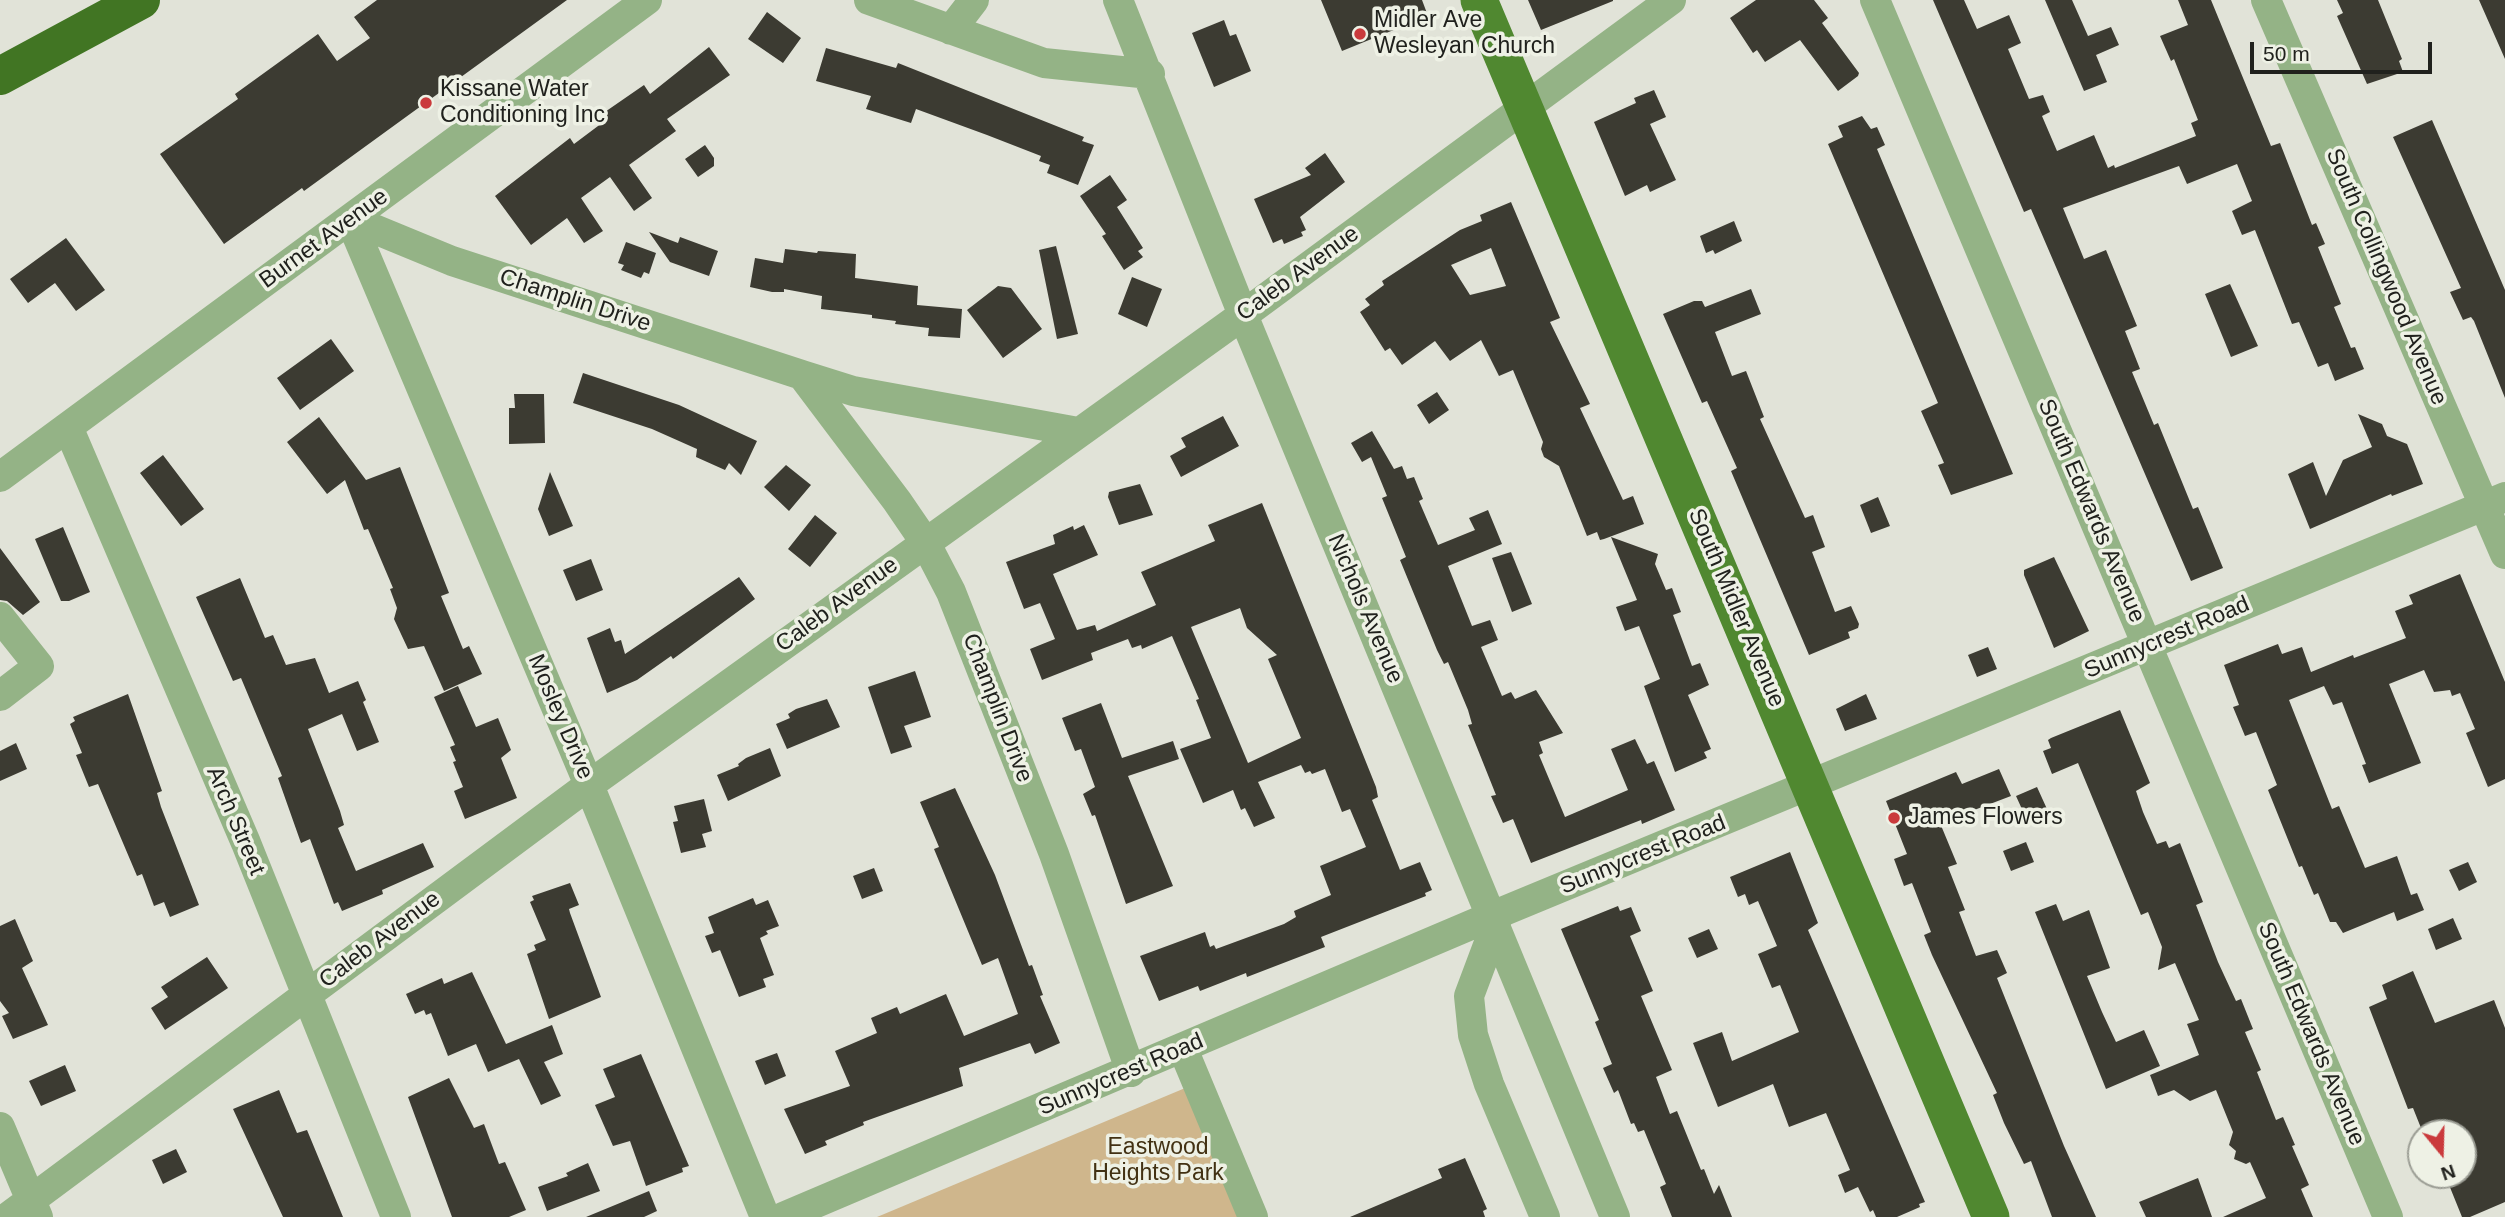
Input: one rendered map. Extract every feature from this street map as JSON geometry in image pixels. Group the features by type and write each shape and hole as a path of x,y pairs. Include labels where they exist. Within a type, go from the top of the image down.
{"highway":[{"path":"0,58 86,0"},
{"path":"0,76 141,0"}],"main road":[{"name":"South Midler Avenue","path":"1479,0 1991,1217"}],"street":[{"name":"Burnet Avenue","path":"0,477 646,0"},
{"path":"869,0 1044,63 1150,74"},
{"path":"951,30 974,0"},
{"name":"Nichols Avenue","path":"1118,0 1150,74 1243,315 1615,1217"},
{"name":"Caleb Avenue","path":"26,1211 305,995 589,785 1243,315 1671,0"},
{"name":"South Edwards Avenue","path":"1875,0 2388,1217"},
{"name":"South Collingwood Avenue","path":"2266,0 2495,501 2505,554"},
{"name":"Champlin Drive","path":"350,219 452,261 853,391 1078,432"},
{"name":"Mosley Drive","path":"350,219 589,785 765,1217"},
{"name":"Champlin Drive","path":"802,375 925,542 951,592 1054,854 1131,1072"},
{"name":"Arch Street","path":"68,427 240,831 396,1217"},
{"name":"Sunnycrest Road","path":"783,1217 2495,501"},
{"path":"0,617 39,666 0,696"},
{"path":"1494,920 1469,996 1473,1035 1489,1084 1545,1217"},
{"path":"1183,1049 1253,1217"},
{"path":"0,1128 26,1211"}],"green space":[{"name":"Eastwood Heights Park","path":"1190,1086 1244,1217 877,1217"}],"building":[{"path":"377,0 567,0 304,191 302,188 224,244 160,154 238,99 235,94 318,34 337,61 370,38 354,17"},
{"name":"Midler Ave Wesleyan Church","path":"1321,0 1422,0 1428,16 1342,51"},
{"path":"1528,0 1613,0 1613,1 1541,30"},
{"path":"1756,0 1814,0 1828,18 1822,23 1859,73 1858,76 1838,91 1800,40 1765,62 1757,50 1753,53 1730,18"},
{"path":"1933,0 1964,0 1977,29 2009,15 2021,43 2008,49 2029,99 2043,95 2050,112 2042,116 2057,151 2094,135 2108,168 2114,165 2115,168 2196,136 2191,123 2198,120 2174,59 2171,61 2160,36 2188,25 2178,0 2211,0 2271,146 2280,143 2312,225 2316,223 2325,244 2318,247 2341,304 2334,307 2351,348 2355,347 2364,369 2335,381 2328,363 2318,367 2299,322 2292,324 2255,230 2242,235 2232,211 2252,201 2237,164 2187,184 2179,166 2063,208 2084,259 2106,250 2137,326 2125,331 2140,369 2132,372 2154,425 2158,423 2193,509 2198,507 2223,568 2191,581 2031,209 2024,212"},
{"path":"2045,0 2072,0 2088,36 2111,27 2119,45 2096,55 2107,82 2084,91"},
{"path":"2337,0 2378,0 2402,59 2399,61 2403,72 2367,84 2337,16 2343,13"},
{"path":"2479,0 2505,0 2505,59"},
{"path":"767,12 801,38 783,63 748,39"},
{"path":"1224,20 1230,36 1236,34 1251,71 1214,87 1192,33"},
{"path":"709,47 730,75 667,119 676,131 629,165 652,198 634,211 610,177 581,198 603,231 584,243 567,218 531,245 495,196 570,138 574,144 606,120 602,114 644,85 650,94"},
{"path":"826,48 896,68 898,63 1084,137 1082,141 1094,145 1078,185 1047,173 1050,165 1039,161 1041,156 916,109 911,123 866,109 871,96 816,81"},
{"path":"1654,90 1666,117 1650,124 1676,180 1650,192 1647,185 1625,196 1594,122 1636,103 1634,98"},
{"path":"1862,116 1871,129 1877,127 1885,145 1877,149 2013,474 1951,495 1938,465 1944,463 1921,411 1938,403 1828,144 1843,137 1838,126"},
{"path":"2432,120 2505,290 2505,398 2474,321 2471,317 2463,320 2450,292 2461,288 2393,137"},
{"path":"705,145 714,158 714,166 698,177 685,159"},
{"path":"1325,153 1345,182 1300,217 1306,230 1301,232 1303,236 1284,244 1282,239 1273,243 1254,199 1311,175 1305,168"},
{"path":"1110,175 1127,200 1117,207 1143,248 1138,251 1143,257 1124,270 1102,236 1106,234 1080,196"},
{"path":"1511,202 1560,318 1550,322 1590,404 1580,408 1623,500 1633,496 1644,524 1600,540 1597,532 1587,536 1559,466 1544,457 1541,449 1543,442 1513,370 1499,376 1481,340 1450,361 1435,341 1402,365 1390,348 1385,351 1360,312 1370,305 1365,299 1384,285 1382,281 1460,230 1482,221 1480,215","holes":["1491,248 1506,286 1470,295 1451,265"]},
{"path":"1734,221 1742,241 1715,254 1713,250 1706,253 1700,236"},
{"path":"649,232 678,243 680,237 718,251 709,276 670,262"},
{"path":"66,238 105,290 76,311 55,283 28,303 10,279"},
{"path":"626,242 656,253 649,274 644,272 641,278 621,270 624,265 618,263"},
{"path":"1056,246 1078,334 1057,339 1039,250"},
{"path":"785,249 856,254 855,278 918,286 917,305 962,309 960,338 928,336 929,328 895,324 896,321 872,318 872,315 821,309 822,296 784,289 784,292 772,292 750,287 755,258 783,263"},
{"path":"1132,277 1162,289 1147,327 1118,314"},
{"path":"2230,284 2258,346 2231,357 2205,294"},
{"path":"998,286 1011,288 1042,329 1003,358 967,310"},
{"path":"1751,289 1761,314 1715,332 1732,376 1746,371 1764,417 1760,419 1805,518 1813,515 1825,547 1812,552 1835,612 1851,606 1859,624 1858,628 1848,632 1850,638 1809,655 1731,471 1737,468 1707,401 1702,403 1663,314 1694,301 1702,301 1705,307"},
{"path":"331,339 354,371 300,410 277,378"},
{"path":"583,373 679,405 757,441 741,475 729,463 725,470 696,457 697,449 652,429 573,403"},
{"path":"1437,392 1449,410 1429,424 1417,405"},
{"path":"514,394 544,394 545,443 509,444 509,408 515,408"},
{"path":"2358,414 2382,424 2387,436 2407,444 2423,484 2392,496 2391,494 2310,529 2288,474 2313,462 2326,496 2343,460 2372,447"},
{"path":"1223,416 1239,446 1181,477 1170,456 1186,447 1181,438"},
{"path":"319,417 366,480 400,467 449,593 441,596 463,649 469,646 482,674 444,691 424,646 408,649 394,619 397,608 390,589 393,588 368,529 364,530 345,480 327,494 287,442"},
{"path":"1372,431 1394,469 1402,466 1407,479 1414,477 1423,499 1419,501 1438,545 1475,530 1469,518 1488,510 1502,544 1448,566 1472,626 1490,620 1498,640 1481,647 1502,696 1511,692 1515,699 1536,690 1563,733 1539,742 1543,753 1539,755 1565,817 1628,790 1611,749 1635,739 1647,764 1654,761 1675,810 1642,824 1641,820 1531,863 1513,819 1503,823 1491,796 1496,795 1468,725 1472,724 1468,710 1448,662 1444,664 1437,650 1400,560 1406,557 1382,498 1387,496 1371,457 1362,462 1351,443"},
{"path":"163,455 204,509 181,526 140,473"},
{"path":"786,465 811,485 789,511 764,487"},
{"path":"550,472 573,526 549,536 538,509"},
{"path":"1140,484 1153,515 1119,525 1108,497 1109,492"},
{"path":"1878,497 1890,526 1871,533 1860,505"},
{"path":"1262,503 1376,787 1378,797 1372,800 1400,870 1420,862 1432,890 1425,893 1426,896 1321,937 1325,947 1247,977 1246,973 1200,991 1198,986 1159,1001 1140,956 1205,932 1210,947 1214,945 1216,949 1284,924 1296,917 1294,911 1331,895 1320,866 1366,847 1350,809 1342,812 1325,769 1312,774 1310,771 1305,773 1301,765 1258,782 1275,818 1254,827 1245,808 1241,810 1233,790 1203,803 1180,749 1211,738 1196,700 1199,699 1172,636 1142,649 1141,645 1132,648 1128,639 1091,653 1093,660 1042,680 1030,649 1055,639 1040,603 1024,609 1006,562 1055,544 1053,535 1073,526 1074,530 1084,525 1098,555 1053,574 1077,630 1095,625 1097,631 1156,605 1141,572 1215,541 1208,525","holes":["1240,608 1247,628 1277,655 1268,659 1301,738 1248,763 1191,627"]},
{"path":"815,515 837,533 810,567 788,549"},
{"path":"63,527 90,592 69,601 61,601 35,539"},
{"path":"1611,537 1658,554 1655,564 1666,590 1672,588 1681,612 1673,615 1692,666 1700,663 1709,685 1688,695 1711,749 1704,752 1707,758 1675,772 1644,686 1660,679 1639,626 1625,631 1616,607 1637,600"},
{"path":"0,548 40,602 23,615 7,601 0,600"},
{"path":"1511,552 1532,604 1512,612 1492,558"},
{"path":"2054,557 2089,631 2054,648 2024,570"},
{"path":"591,559 603,590 576,601 563,570"},
{"path":"2460,574 2505,682 2505,779 2488,787 2466,733 2475,729 2460,693 2452,696 2450,690 2434,692 2424,670 2389,684 2421,763 2369,783 2362,765 2366,764 2342,702 2333,705 2324,686 2289,700 2332,809 2339,806 2365,868 2397,856 2411,895 2417,893 2424,910 2397,921 2394,912 2343,933 2336,922 2330,922 2318,893 2314,895 2302,866 2299,867 2268,790 2277,785 2256,732 2245,736 2233,707 2239,705 2224,665 2278,644 2282,654 2302,647 2311,672 2406,638 2395,611 2413,604 2409,595"},
{"path":"739,577 755,599 673,659 671,656 637,680 607,693 587,638 610,628 615,642 621,640 625,654"},
{"path":"240,578 265,638 273,635 286,665 315,658 329,693 358,681 366,700 363,702 379,742 357,751 342,714 308,729 340,811 344,825 338,828 356,871 423,843 434,867 382,890 383,894 342,911 338,902 334,904 310,839 301,843 278,778 282,776 241,678 233,681 196,597"},
{"path":"1988,647 1997,669 1977,677 1968,655"},
{"path":"915,671 931,717 904,726 912,747 891,754 868,687"},
{"path":"458,686 476,727 498,718 511,750 501,758 517,798 465,819 454,791 463,787 450,747 455,745 434,697"},
{"path":"128,694 162,791 157,793 161,807 199,905 170,917 164,902 154,906 142,874 137,876 98,784 89,787 76,755 82,753 70,724 75,721 73,717"},
{"path":"1866,694 1877,719 1845,731 1836,709"},
{"path":"827,699 840,727 787,749 776,724 790,718 788,714 796,709"},
{"path":"1101,703 1122,758 1173,741 1179,759 1128,776 1173,886 1126,904 1095,815 1092,816 1083,794 1095,787 1081,749 1075,751 1062,718"},
{"path":"2120,710 2150,783 2136,791 2143,812 2157,844 2166,841 2169,848 2180,843 2203,902 2196,905 2218,962 2236,1001 2241,999 2253,1029 2245,1032 2261,1070 2257,1072 2276,1120 2283,1117 2295,1145 2292,1146 2309,1185 2301,1189 2313,1217 2223,1217 2266,1198 2250,1162 2246,1164 2234,1159 2236,1151 2229,1145 2233,1132 2216,1090 2190,1101 2174,1090 2158,1096 2150,1075 2199,1055 2187,1024 2199,1020 2175,963 2158,970 2162,947 2148,912 2141,915 2078,763 2052,774 2043,751 2051,748 2048,740 2051,738"},
{"path":"16,743 27,769 0,781 0,751"},
{"path":"770,748 781,776 728,801 717,775"},
{"path":"1999,769 2011,796 1940,823 1957,864 1948,867 1965,910 1959,912 1976,956 1997,950 2007,973 1997,978 2064,1146 2096,1217 2052,1217 2031,1161 2024,1164 2004,1123 1993,1095 1997,1093 1932,955 1924,935 1931,932 1912,883 1904,886 1894,859 1907,854 1886,801 1956,772 1962,784"},
{"path":"2037,787 2047,809 2026,818 2016,796"},
{"path":"955,788 995,875 1060,1043 1035,1054 1030,1043 959,1068 963,1086 863,1122 864,1125 825,1141 827,1145 805,1154 784,1109 850,1086 835,1051 877,1033 871,1018 897,1007 900,1014 946,994 964,1036 1018,1014 998,958 982,965 934,849 939,847 920,802"},
{"path":"704,799 712,831 702,834 706,847 681,853 673,822 678,821 674,806"},
{"path":"2026,842 2034,862 2011,871 2003,851"},
{"path":"1790,852 1818,923 1808,930 1925,1202 1897,1217 1876,1217 1873,1210 1870,1212 1858,1187 1845,1193 1838,1175 1850,1170 1826,1113 1789,1127 1773,1084 1718,1107 1693,1043 1722,1032 1732,1061 1799,1032 1780,985 1772,988 1758,954 1777,946 1758,901 1749,905 1745,894 1738,897 1730,877"},
{"path":"2468,862 2477,882 2459,891 2449,870"},
{"path":"874,868 883,891 862,899 853,876"},
{"path":"570,883 579,905 569,909 570,913 601,997 549,1019 527,954 536,950 534,945 546,940 530,902 534,900 532,896"},
{"path":"753,898 756,905 768,900 779,926 766,931 768,934 760,938 774,975 763,979 766,987 739,997 720,950 712,953 705,936 714,933 708,917"},
{"path":"2056,904 2063,921 2089,910 2110,968 2087,976 2102,1012 2116,1042 2144,1030 2160,1066 2106,1089 2035,912"},
{"path":"1618,906 1620,911 1631,907 1641,931 1630,936 1653,991 1641,996 1672,1070 1656,1077 1670,1114 1677,1111 1701,1170 1704,1169 1714,1194 1719,1185 1732,1217 1672,1217 1660,1187 1666,1184 1644,1130 1638,1132 1634,1123 1631,1124 1618,1090 1614,1093 1603,1068 1612,1064 1595,1022 1599,1020 1561,929"},
{"path":"2453,918 2462,939 2436,950 2428,929"},
{"path":"15,919 33,961 22,968 48,1025 13,1039 2,1016 9,1013 0,1001 0,926"},
{"path":"1709,929 1718,949 1697,958 1688,938"},
{"path":"207,957 228,988 165,1030 151,1008 168,997 161,987"},
{"path":"2413,971 2435,1023 2494,1000 2505,1028 2505,1202 2470,1217 2462,1217 2451,1189 2477,1189 2477,1119 2417,1119 2413,1108 2408,1109 2369,1007 2387,999 2382,985"},
{"path":"472,972 506,1044 552,1025 563,1054 544,1062 561,1096 541,1105 519,1059 488,1072 476,1044 448,1056 431,1013 426,1015 424,1010 415,1014 406,994 442,978 444,984"},
{"path":"777,1053 786,1076 765,1085 755,1061"},
{"path":"641,1054 689,1166 682,1168 683,1172 646,1186 630,1141 613,1146 595,1105 615,1097 603,1069"},
{"path":"65,1065 76,1091 41,1106 29,1081"},
{"path":"449,1078 474,1128 484,1124 499,1164 505,1162 526,1210 509,1217 452,1217 408,1097"},
{"path":"279,1090 297,1133 307,1130 343,1217 283,1217 233,1109"},
{"path":"176,1149 187,1172 163,1184 152,1160"},
{"path":"1465,1158 1487,1209 1483,1211 1485,1217 1350,1217 1442,1178 1438,1169"},
{"path":"588,1163 600,1191 547,1211 538,1187 568,1176 566,1173"},
{"path":"2198,1178 2212,1217 2146,1217 2139,1202"},
{"path":"649,1191 657,1211 644,1217 586,1217"}],"place":[{"name":"Midler Ave Wesleyan Church","path":"1360,34"},
{"name":"Kissane Water Conditioning Inc","path":"426,103"},
{"name":"James Flowers","path":"1894,818"}]}
